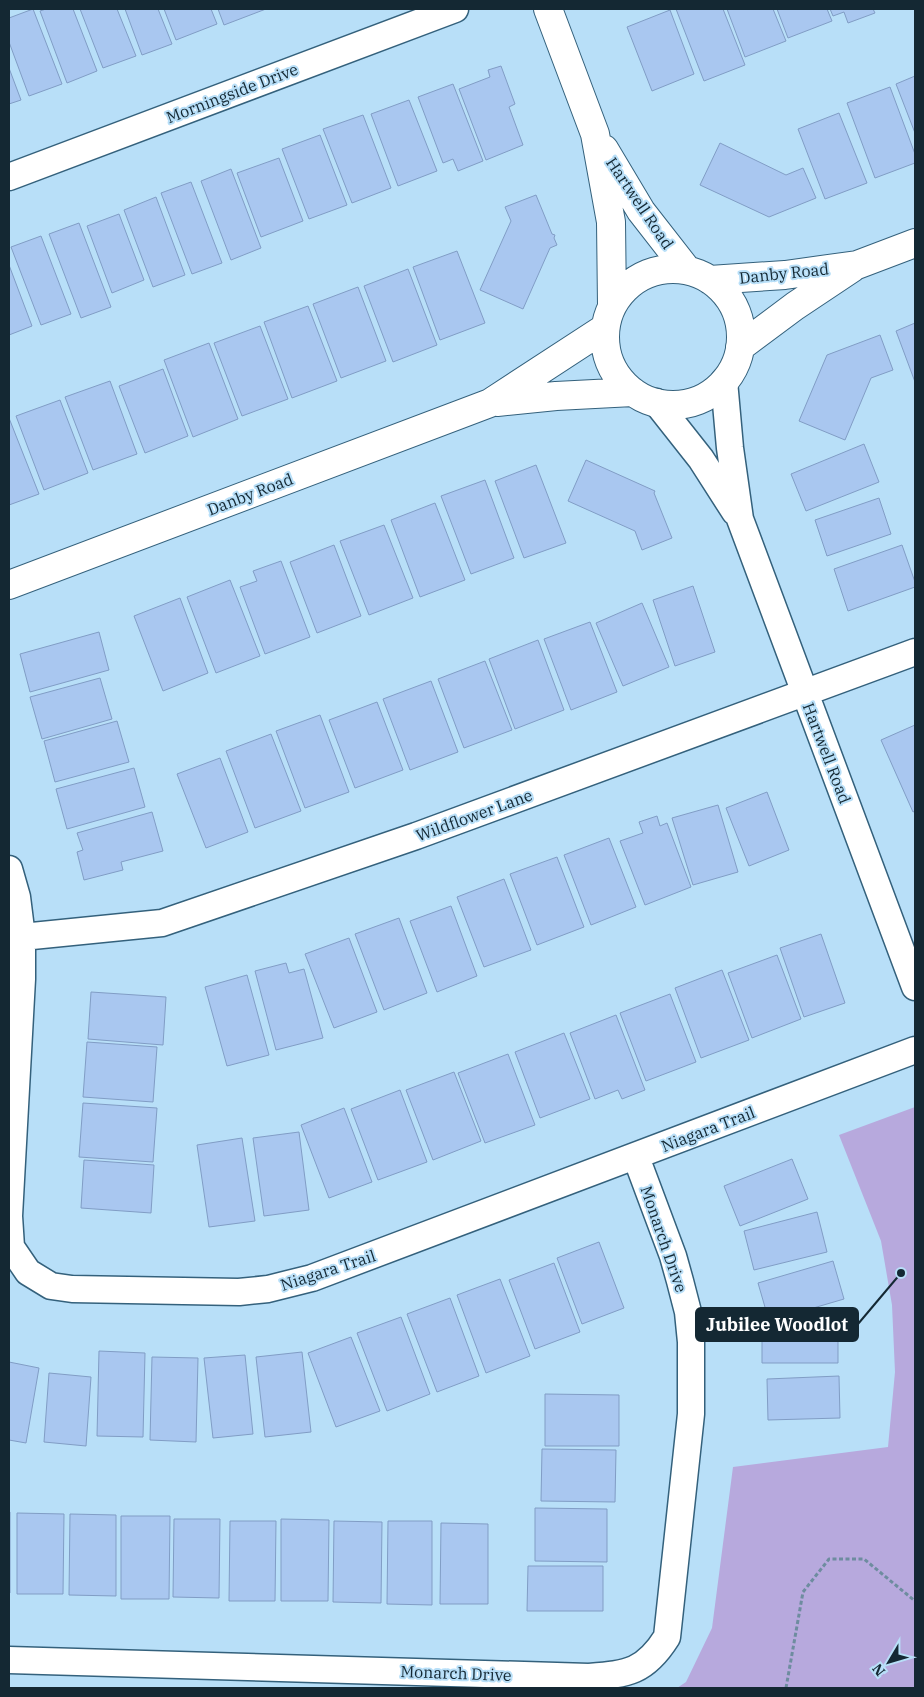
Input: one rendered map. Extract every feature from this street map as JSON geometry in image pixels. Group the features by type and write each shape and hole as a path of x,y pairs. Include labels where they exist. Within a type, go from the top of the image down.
{"street":[{"name":"Morningside Drive","path":"9,177 455,9"},
{"name":"Hartwell Road","path":"548,9 595,134 641,211 699,275"},
{"name":"Hartwell Road","path":"595,134 611,222 609,316"},
{"name":"Danby Road","path":"740,347 795,306 857,265 915,243"},
{"name":"Danby Road","path":"699,275 785,275 857,265"},
{"path":"674,268 699,275 729,298 735,309 741,334 737,359 724,382 704,397 692,402 668,404 645,397 616,374 610,364 605,340 609,316 628,285 649,272 674,268"},
{"name":"Danby Road","path":"490,403 609,316"},
{"name":"Hartwell Road","path":"724,382 730,453 740,519 915,987"},
{"name":"Danby Road","path":"9,585 490,403 556,396 645,397"},
{"name":"Hartwell Road","path":"645,397 701,458 740,519"},
{"name":"Wildflower Lane","path":"22,937 162,923 416,836 915,652"},
{"name":"Niagara Trail","path":"9,870 17,897 22,937 22,979 9,1216 11,1247 28,1272 51,1286 72,1289 230,1292 268,1289 312,1278 915,1050"},
{"name":"Monarch Drive","path":"9,1660 590,1677 619,1675 642,1666 658,1652 667,1637 691,1414 692,1375 688,1312 673,1256 636,1157"}],"path":[{"path":"786,1688 803,1592 829,1558 864,1559 915,1601"}],"shaded area":[{"path":"915,1107 915,1688 677,1688 686,1682 712,1628 733,1467 888,1447 895,1372 892,1305 881,1241 839,1135"}],"building":[{"path":"33,9 62,84 29,96 9,42 9,18"},
{"path":"46,9 73,9 97,71 67,83 40,11"},
{"path":"80,9 117,9 136,56 103,68"},
{"path":"125,9 158,9 172,44 142,55"},
{"path":"164,9 211,9 217,24 176,40"},
{"path":"218,9 266,9 224,25"},
{"path":"676,9 723,9 745,65 704,81"},
{"path":"727,9 773,9 786,41 745,57"},
{"path":"777,9 827,9 832,21 788,38"},
{"path":"830,9 873,9 875,13 848,23 844,12 833,16"},
{"path":"670,10 694,74 652,91 627,27"},
{"path":"501,66 515,104 509,107 523,145 486,160 459,89 490,77 488,70"},
{"path":"9,68 21,100 9,104"},
{"path":"915,76 915,133 896,84"},
{"path":"453,84 483,161 458,171 453,159 443,163 418,97"},
{"path":"890,87 915,154 915,163 875,178 847,103"},
{"path":"409,100 437,171 398,186 371,114"},
{"path":"839,113 867,183 825,199 798,129"},
{"path":"363,115 391,188 352,203 323,129"},
{"path":"320,135 347,205 309,219 282,149"},
{"path":"720,143 786,175 803,168 816,198 769,217 700,185"},
{"path":"279,158 303,221 261,237 237,173"},
{"path":"231,169 261,248 231,260 201,181"},
{"path":"191,182 222,263 192,274 161,193"},
{"path":"536,195 552,234 555,235 554,238 557,245 550,248 523,309 480,290 511,221 505,207"},
{"path":"156,197 185,275 153,287 124,210"},
{"path":"119,214 144,280 112,293 87,226"},
{"path":"79,223 111,307 81,318 49,234"},
{"path":"41,236 71,314 41,325 11,247"},
{"path":"457,251 485,323 440,340 413,267"},
{"path":"9,265 32,326 9,335"},
{"path":"408,269 437,345 393,362 364,286"},
{"path":"358,287 386,361 341,378 313,304"},
{"path":"308,306 337,381 292,398 264,322"},
{"path":"915,323 915,382 896,331"},
{"path":"260,326 288,399 242,416 214,343"},
{"path":"880,335 893,370 871,378 845,440 799,421 827,355"},
{"path":"209,343 238,419 193,437 164,360"},
{"path":"163,369 188,436 145,453 119,386"},
{"path":"110,381 137,454 93,470 65,397"},
{"path":"60,400 88,473 44,490 16,416"},
{"path":"9,418 39,494 9,505"},
{"path":"864,444 879,482 806,511 791,474"},
{"path":"586,460 655,491 654,493 672,538 642,550 635,531 568,501"},
{"path":"536,465 566,543 524,558 495,481"},
{"path":"485,480 514,558 471,574 441,496"},
{"path":"879,498 891,534 827,556 815,520"},
{"path":"435,503 465,580 420,597 391,520"},
{"path":"384,525 413,598 369,615 340,541"},
{"path":"334,545 361,616 317,633 290,562"},
{"path":"902,545 915,587 848,611 834,569"},
{"path":"281,561 310,637 265,654 240,587 257,581 253,571"},
{"path":"230,580 260,656 216,673 187,597"},
{"path":"693,586 715,652 675,666 653,600"},
{"path":"180,598 208,673 163,691 134,616"},
{"path":"642,603 669,667 623,686 596,623"},
{"path":"590,622 617,692 571,710 544,639"},
{"path":"99,632 109,670 30,692 20,654"},
{"path":"538,640 564,710 515,729 489,659"},
{"path":"485,661 512,730 464,748 438,679"},
{"path":"100,678 112,719 42,739 30,697"},
{"path":"431,681 458,752 410,770 383,699"},
{"path":"377,702 403,770 355,788 329,720"},
{"path":"320,715 349,792 305,808 276,731"},
{"path":"117,721 129,762 55,782 44,741"},
{"path":"915,725 915,811 913,812 881,740"},
{"path":"271,734 301,811 255,828 226,751"},
{"path":"220,758 248,832 206,848 177,774"},
{"path":"134,768 145,807 67,829 56,789"},
{"path":"767,792 789,850 749,866 726,808"},
{"path":"718,805 738,872 693,885 672,818"},
{"path":"152,812 163,851 121,862 123,870 84,880 77,852 83,850 77,833"},
{"path":"657,816 660,826 667,823 691,887 645,905 620,841 643,833 639,822"},
{"path":"609,838 636,907 591,925 564,855"},
{"path":"557,857 584,927 537,945 510,874"},
{"path":"504,879 531,950 484,967 457,897"},
{"path":"451,906 477,976 437,992 410,921"},
{"path":"399,918 427,993 384,1010 355,934"},
{"path":"821,934 845,1003 804,1017 780,948"},
{"path":"349,938 377,1012 334,1028 305,954"},
{"path":"777,955 801,1019 752,1038 728,973"},
{"path":"286,963 289,973 304,969 323,1038 276,1050 255,971"},
{"path":"722,970 749,1040 701,1058 675,988"},
{"path":"247,975 269,1055 227,1066 205,987"},
{"path":"91,992 166,997 163,1045 88,1039"},
{"path":"670,994 696,1062 646,1081 620,1013"},
{"path":"616,1015 645,1090 622,1099 618,1090 595,1099 570,1033"},
{"path":"564,1033 590,1099 540,1118 515,1052"},
{"path":"87,1042 157,1047 153,1102 83,1097"},
{"path":"508,1054 535,1125 485,1143 458,1073"},
{"path":"454,1072 481,1141 433,1160 406,1090"},
{"path":"400,1090 427,1162 378,1180 351,1109"},
{"path":"83,1103 157,1108 153,1162 79,1157"},
{"path":"344,1108 372,1182 329,1198 301,1125"},
{"path":"299,1132 309,1210 264,1216 253,1138"},
{"path":"242,1138 255,1221 209,1227 197,1145"},
{"path":"792,1159 808,1199 740,1226 724,1186"},
{"path":"84,1160 154,1165 151,1213 81,1208"},
{"path":"817,1212 827,1252 754,1270 744,1231"},
{"path":"599,1242 624,1308 582,1324 557,1258"},
{"path":"833,1261 844,1299 769,1321 758,1283"},
{"path":"554,1263 580,1332 535,1349 509,1280"},
{"path":"500,1279 530,1356 486,1373 457,1295"},
{"path":"450,1298 479,1376 437,1392 407,1314"},
{"path":"401,1317 430,1394 387,1411 357,1333"},
{"path":"838,1325 838,1363 762,1363 762,1326"},
{"path":"351,1337 380,1411 336,1427 308,1353"},
{"path":"99,1351 145,1353 143,1437 97,1436"},
{"path":"302,1352 311,1432 265,1437 256,1357"},
{"path":"245,1355 253,1434 213,1438 204,1358"},
{"path":"152,1357 198,1358 196,1442 150,1440"},
{"path":"9,1362 39,1368 26,1443 9,1440"},
{"path":"49,1373 91,1377 86,1446 44,1442"},
{"path":"839,1376 840,1418 768,1420 767,1379"},
{"path":"545,1394 619,1395 619,1446 545,1446"},
{"path":"542,1449 616,1450 615,1502 541,1501"},
{"path":"535,1508 607,1509 607,1562 535,1561"},
{"path":"10,1512 10,1593 9,1593"},
{"path":"17,1513 64,1514 63,1594 17,1594"},
{"path":"70,1514 116,1515 116,1596 69,1595"},
{"path":"121,1516 170,1516 169,1599 121,1599"},
{"path":"174,1519 220,1519 219,1598 173,1597"},
{"path":"281,1519 329,1520 328,1601 281,1601"},
{"path":"230,1521 276,1521 275,1601 229,1601"},
{"path":"334,1521 382,1522 381,1603 333,1602"},
{"path":"388,1521 432,1521 432,1605 387,1604"},
{"path":"441,1523 488,1524 488,1604 440,1604"},
{"path":"528,1566 603,1566 603,1611 527,1611"}],"place":[{"name":"Jubilee Woodlot","path":"901,1273"}]}
